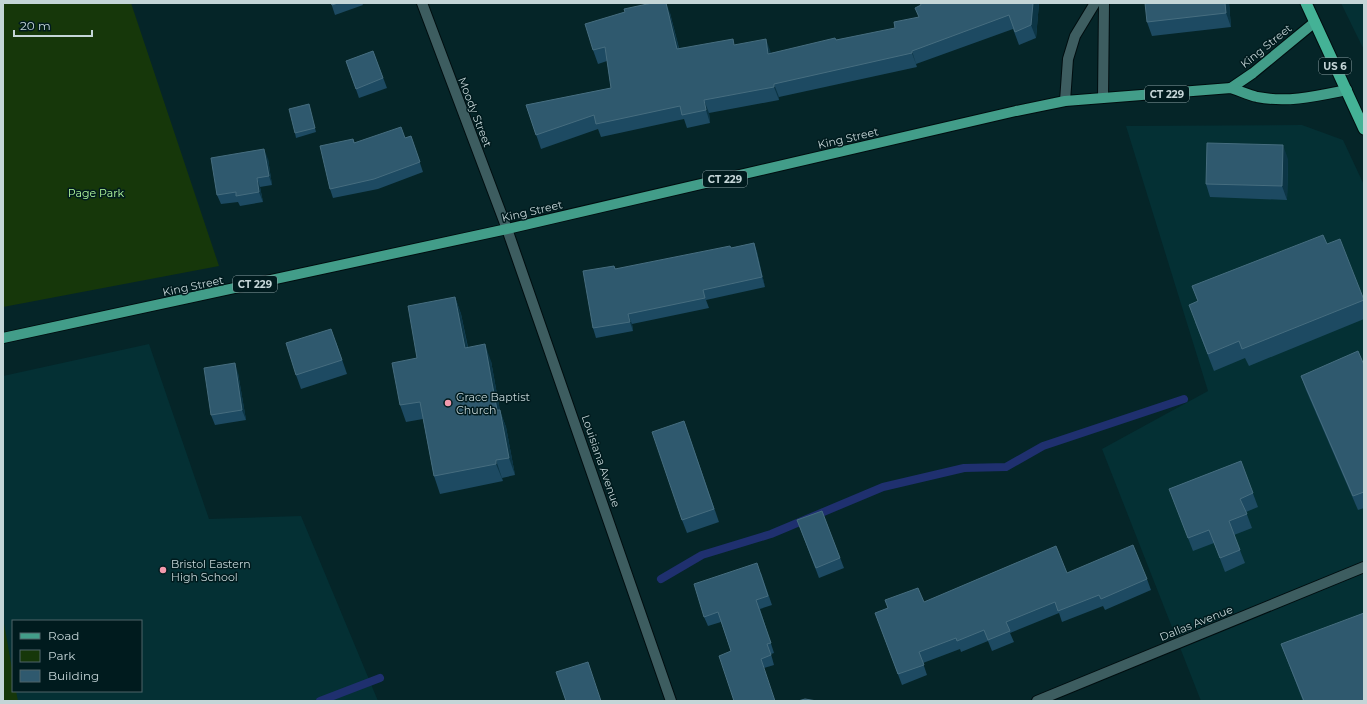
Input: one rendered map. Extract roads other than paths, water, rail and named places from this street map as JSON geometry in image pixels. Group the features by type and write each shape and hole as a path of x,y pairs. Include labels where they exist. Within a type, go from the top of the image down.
{"highway":[{"name":"US 6","path":"1306,3 1364,129"}],"main road":[{"name":"King Street","path":"1231,88 1253,73 1315,22"},
{"name":"King Street","path":"3,338 507,230 1016,111 1066,101 1231,88 1256,97 1279,100 1310,97 1347,90"}],"street":[{"name":"Moody Street","path":"422,3 507,230"},
{"path":"1066,101 1068,59 1075,36 1095,3"},
{"path":"1103,98 1104,3"},
{"name":"Louisiana Avenue","path":"507,230 671,701"},
{"name":"Dallas Avenue","path":"1037,701 1364,567"}],"waterway":[{"path":"661,579 702,555 771,534 883,487 964,468 1006,467 1043,446 1184,399"},
{"path":"320,701 380,678"}],"place":[{"name":"Grace Baptist Church","path":"448,403"},
{"name":"Bristol Eastern High School","path":"163,570"}],"park label":[{"name":"Page Park","path":"96,193"}]}
